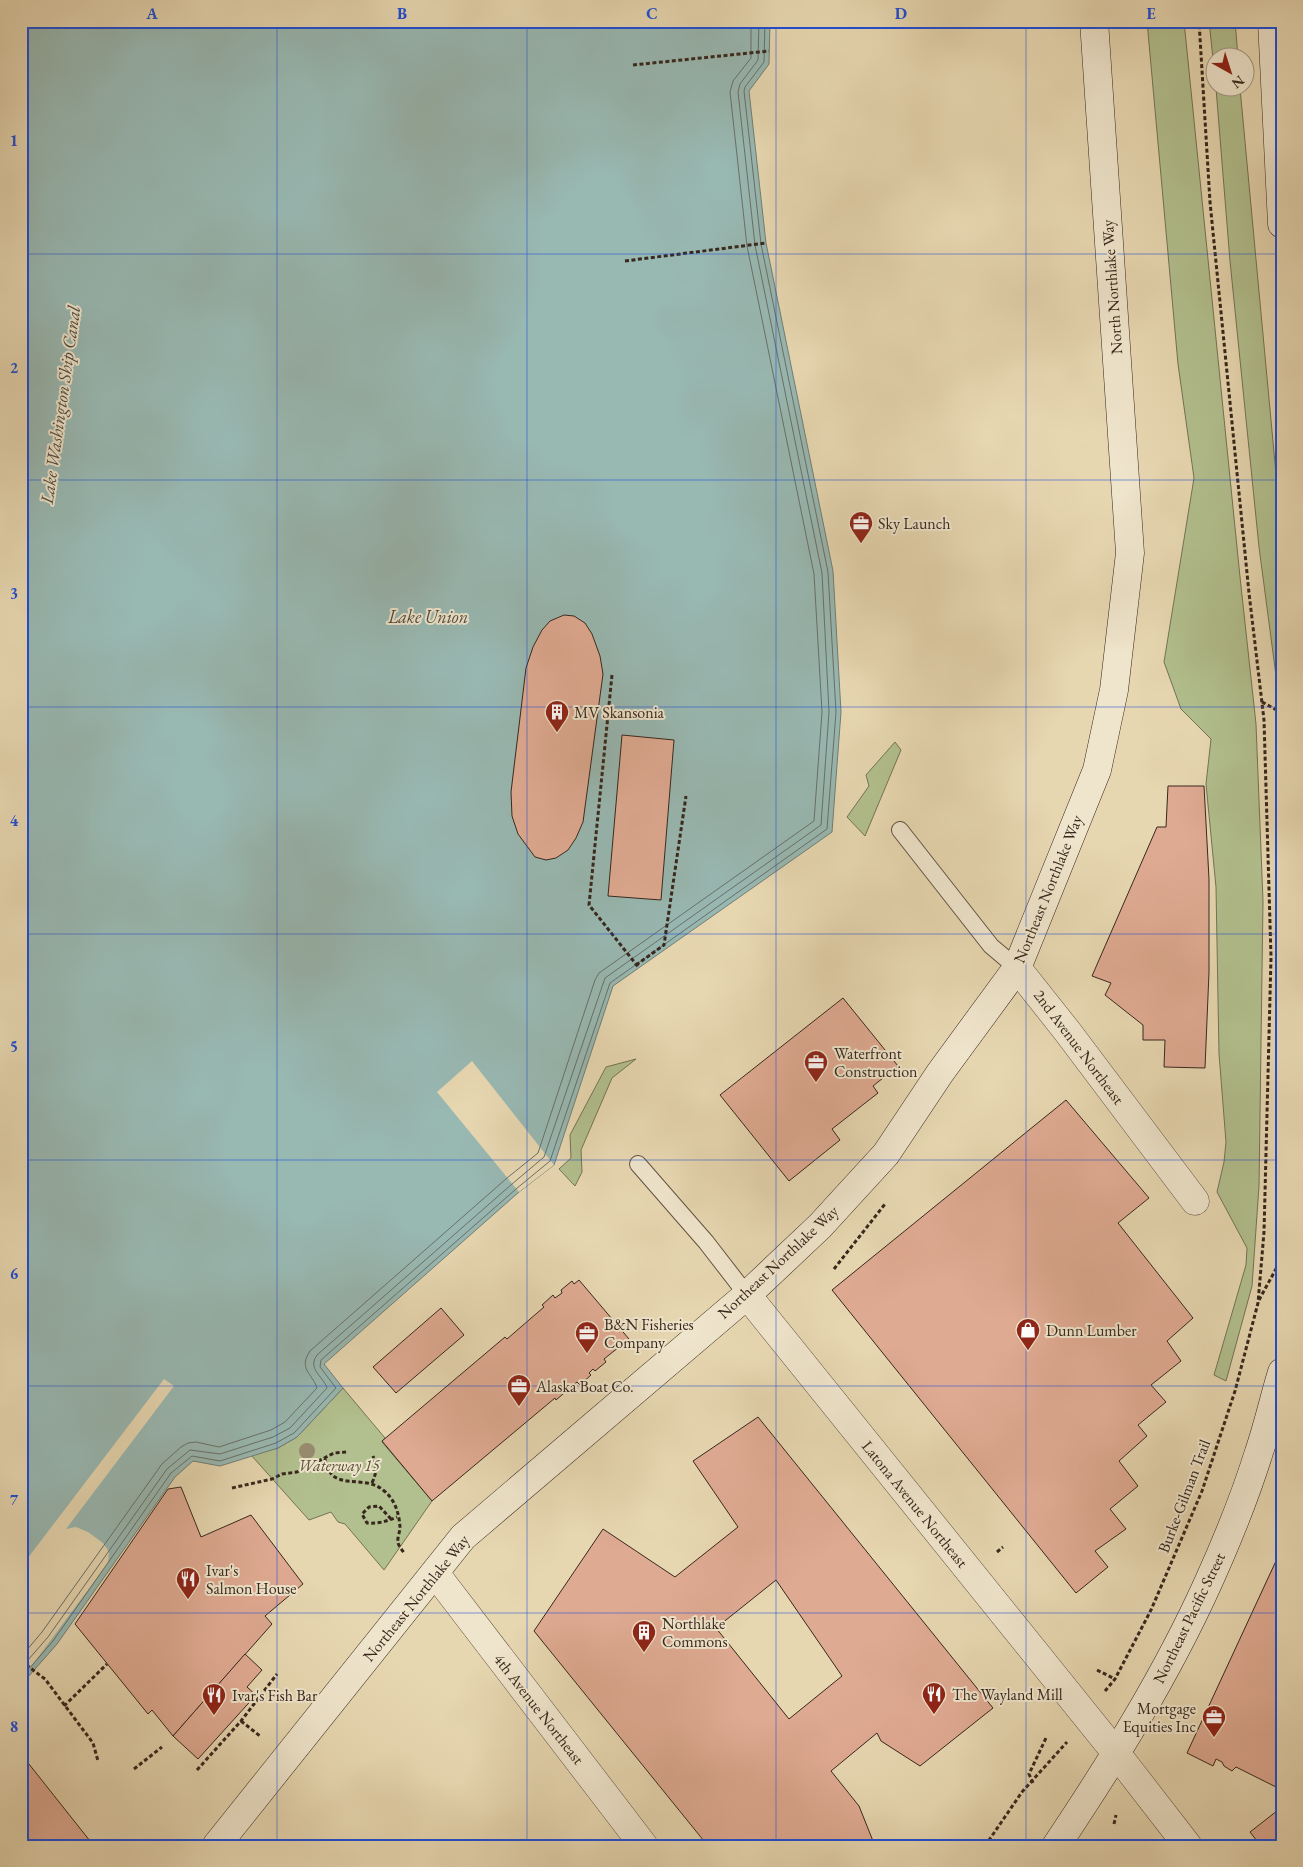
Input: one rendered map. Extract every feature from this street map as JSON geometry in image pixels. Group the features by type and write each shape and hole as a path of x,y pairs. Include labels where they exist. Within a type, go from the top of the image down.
{"street":[{"name":"North Northlake Way","path":"1094,21 1130,553"},
{"path":"1272,21 1282,224"},
{"name":"Northeast Northlake Way","path":"216,1846 463,1536 747,1295 820,1226 886,1154 940,1073 1017,968 1097,770 1114,690 1130,553"},
{"name":"2nd Avenue Northeast","path":"1017,968 1057,1017 1196,1201"},
{"name":"Latona Avenue Northeast","path":"747,1295 1116,1753 1188,1846"},
{"name":"Northeast Pacific Street","path":"1056,1846 1116,1753 1167,1666 1208,1583 1259,1452 1282,1372"},
{"name":"4th Avenue Northeast","path":"435,1573 644,1846"}],"lane":[{"name":"2nd Avenue Northeast","path":"900,830 991,946 1017,968"},
{"name":"Latona Avenue Northeast","path":"638,1164 706,1242 747,1295"}],"path":[{"name":"Burke-Gilman Trail","path":"1107,1688 1115,1679 1151,1610 1202,1491 1235,1391 1258,1303 1264,1232 1271,957 1262,702 1249,593 1210,202 1199,21"},
{"path":"632,65 769,51"},
{"path":"625,261 766,243"},
{"path":"612,675 589,905 637,966 664,945 686,796"},
{"path":"1262,702 1282,713"},
{"path":"834,1269 889,1200"},
{"name":"Burke-Gilman Trail","path":"1258,1303 1277,1267"},
{"path":"1235,1391 1241,1393"},
{"path":"232,1488 297,1472 334,1453 347,1452"},
{"path":"372,1483 376,1475 377,1466 373,1456"},
{"path":"325,1459 327,1469 337,1480 372,1483 384,1490 395,1502 400,1528 397,1541 404,1553"},
{"path":"391,1519 379,1506 369,1507 362,1514 367,1523 377,1524 391,1519 397,1516"},
{"path":"997,1552 1003,1547"},
{"path":"21,1661 45,1679 93,1743 98,1761"},
{"path":"64,1706 107,1664"},
{"path":"1097,1670 1115,1679"},
{"path":"197,1770 241,1721 277,1674"},
{"path":"241,1721 260,1736"},
{"path":"1033,1783 1029,1774 1046,1738"},
{"path":"985,1846 1022,1792 1033,1783 1068,1741"},
{"path":"134,1769 162,1747"},
{"path":"1114,1824 1116,1815"}],"green space":[{"path":"1147,21 1184,21 1256,724 1263,901 1259,1186 1252,1286 1226,1381 1214,1375 1246,1265 1247,1248 1217,1192 1224,1162 1226,1142 1219,1054 1216,887 1206,784 1211,739 1181,709 1164,662 1194,478 1178,364"},
{"path":"1209,21 1235,21 1237,48 1212,48"},
{"path":"1217,98 1241,98 1282,538 1282,708 1280,706 1259,547 1230,261"},
{"path":"895,742 901,750 865,836 847,817 869,786 866,775"},
{"path":"636,1059 612,1078 581,1150 582,1172 575,1186 559,1169 571,1158 570,1135 606,1067"},
{"name":"Waterway 15","path":"343,1388 385,1438 382,1442 432,1501 384,1570 345,1524 338,1522 331,1512 309,1520 251,1455 278,1448 297,1437"}],"water":[{"name":"Lake Union","path":"21,21 770,21 769,64 749,91 766,243 833,571 841,712 832,832 613,986 554,1165 519,1192 324,1364 343,1388 297,1437 278,1448 220,1466 193,1461 175,1477 57,1644 21,1685"}],"pier":[{"path":"472,1061 554,1165 519,1192 437,1092"},
{"path":"164,1379 174,1386 66,1529 76,1527 88,1532 103,1543 109,1552 108,1563 21,1680 21,1567"}],"building":[{"name":"MV Skansonia","path":"564,615 574,616 585,623 592,634 600,656 603,674 583,822 568,850 556,858 546,860 535,857 518,834 512,816 511,792 526,668 533,647 542,630 550,621"},
{"path":"622,735 674,740 661,900 608,896"},
{"path":"1168,786 1204,786 1209,879 1209,972 1205,1068 1164,1067 1165,1040 1143,1040 1143,1025 1105,995 1111,983 1092,976 1157,827 1166,827"},
{"path":"843,998 898,1066 873,1086 878,1093 832,1129 840,1140 789,1181 720,1095"},
{"name":"Dunn Lumber","path":"1066,1100 1149,1198 1118,1223 1193,1318 1167,1341 1181,1361 1151,1385 1166,1402 1138,1425 1147,1436 1119,1461 1138,1486 1110,1509 1126,1529 1095,1551 1108,1567 1076,1593 832,1290"},
{"path":"579,1280 629,1339 604,1359 606,1362 595,1371 593,1369 589,1373 591,1375 580,1385 577,1382 556,1400 555,1398 432,1501 382,1441 505,1337 507,1339 544,1307 542,1305 553,1295 555,1298 572,1281 574,1284"},
{"path":"441,1308 464,1335 396,1393 373,1367"},
{"name":"Northlake Commons","path":"758,1417 993,1708 920,1766 881,1741 877,1733 831,1771 859,1806 875,1846 708,1846 534,1631 603,1529 675,1577 738,1527 693,1461","holes":["776,1580 842,1676 789,1719 716,1628"]},
{"name":"Ivar's Salmon House","path":"181,1487 201,1537 251,1515 303,1584 265,1616 272,1624 173,1736 152,1710 148,1714 75,1624 168,1489"},
{"path":"1282,1548 1282,1790 1236,1767 1232,1771 1216,1759 1213,1766 1187,1753"},
{"name":"Ivar's Fish Bar","path":"245,1654 262,1670 247,1687 256,1695 198,1759 173,1736"},
{"path":"21,1754 94,1846 21,1846"},
{"path":"1282,1807 1282,1846 1261,1846 1250,1832"}],"place":[{"name":"Sky Launch","path":"861,544"},
{"name":"MV Skansonia","path":"557,733"},
{"name":"Waterfront Construction","path":"816,1083"},
{"name":"Dunn Lumber","path":"1028,1351"},
{"name":"B&N Fisheries Company","path":"587,1354"},
{"name":"Alaska Boat Co.","path":"519,1407"},
{"name":"Ivar's Salmon House","path":"188,1600"},
{"name":"Northlake Commons","path":"644,1653"},
{"name":"The Wayland Mill","path":"934,1715"},
{"name":"Ivar's Fish Bar","path":"214,1716"},
{"name":"Mortgage Equities Inc","path":"1214,1738"}],"water label":[{"name":"Lake Washington Ship Canal","path":"60,405"}]}
